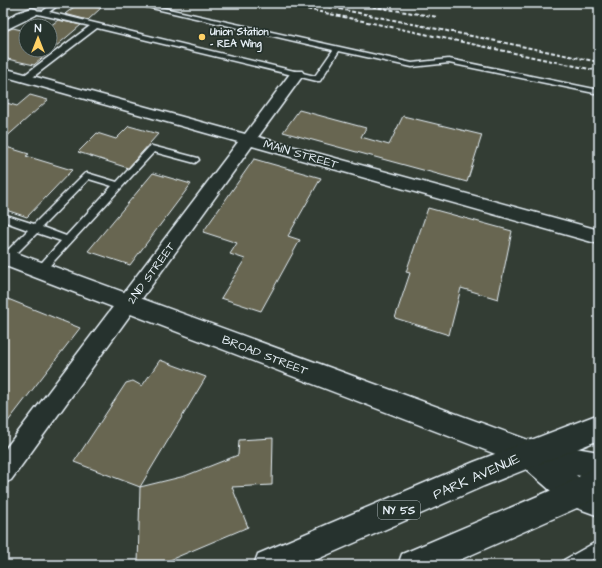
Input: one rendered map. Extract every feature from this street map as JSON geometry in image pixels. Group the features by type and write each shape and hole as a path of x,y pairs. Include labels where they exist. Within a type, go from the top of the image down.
{"main road":[{"name":"BROAD STREET","path":"4,257 528,453 599,466"},
{"name":"NY 5S","path":"528,453 599,427"},
{"name":"BROAD STREET","path":"528,453 591,492"},
{"name":"PARK AVENUE","path":"269,565 528,453"},
{"path":"413,565 591,492"}],"street":[{"path":"3,27 21,16 38,13"},
{"name":"MAIN STREET","path":"3,72 599,237"},
{"name":"2ND STREET","path":"3,472 297,74"}],"lane":[{"path":"38,13 58,3"},
{"path":"133,3 412,65 449,61 599,92"},
{"path":"38,13 96,25 317,79 337,49"},
{"path":"26,78 96,25"},
{"path":"40,270 152,149 195,160"},
{"path":"4,257 36,228 87,176 118,185"},
{"path":"3,217 68,240"},
{"path":"569,565 596,548 599,549"}],"building":[{"path":"79,3 101,8 88,20 65,14"},
{"path":"58,20 81,25 58,45"},
{"path":"13,28 18,29 18,58 42,58 34,65 3,58 3,32"},
{"path":"30,95 48,100 3,140 3,102 17,106"},
{"path":"299,110 366,128 361,137 389,145 403,116 482,135 467,182 283,132"},
{"path":"129,126 158,134 128,168 78,152 97,133 116,139"},
{"path":"3,146 29,154 26,156 72,170 27,217 3,209"},
{"path":"254,159 321,178 288,236 300,240 261,311 221,298 245,259 230,254 237,243 203,232"},
{"path":"153,173 191,184 130,265 88,251"},
{"path":"428,208 512,231 498,299 461,288 449,335 395,318 410,273 406,272"},
{"path":"3,297 80,328 3,428"},
{"path":"160,360 206,377 140,487 74,462 126,383 133,381 142,386"},
{"path":"273,438 272,485 232,487 248,527 158,565 138,565 140,487 185,476 238,455 239,440"}],"railway":[{"path":"278,3 599,71"},
{"path":"310,3 599,62"},
{"path":"349,3 438,17"}],"place":[{"name":"Union Station - REA Wing","path":"202,37"}]}
